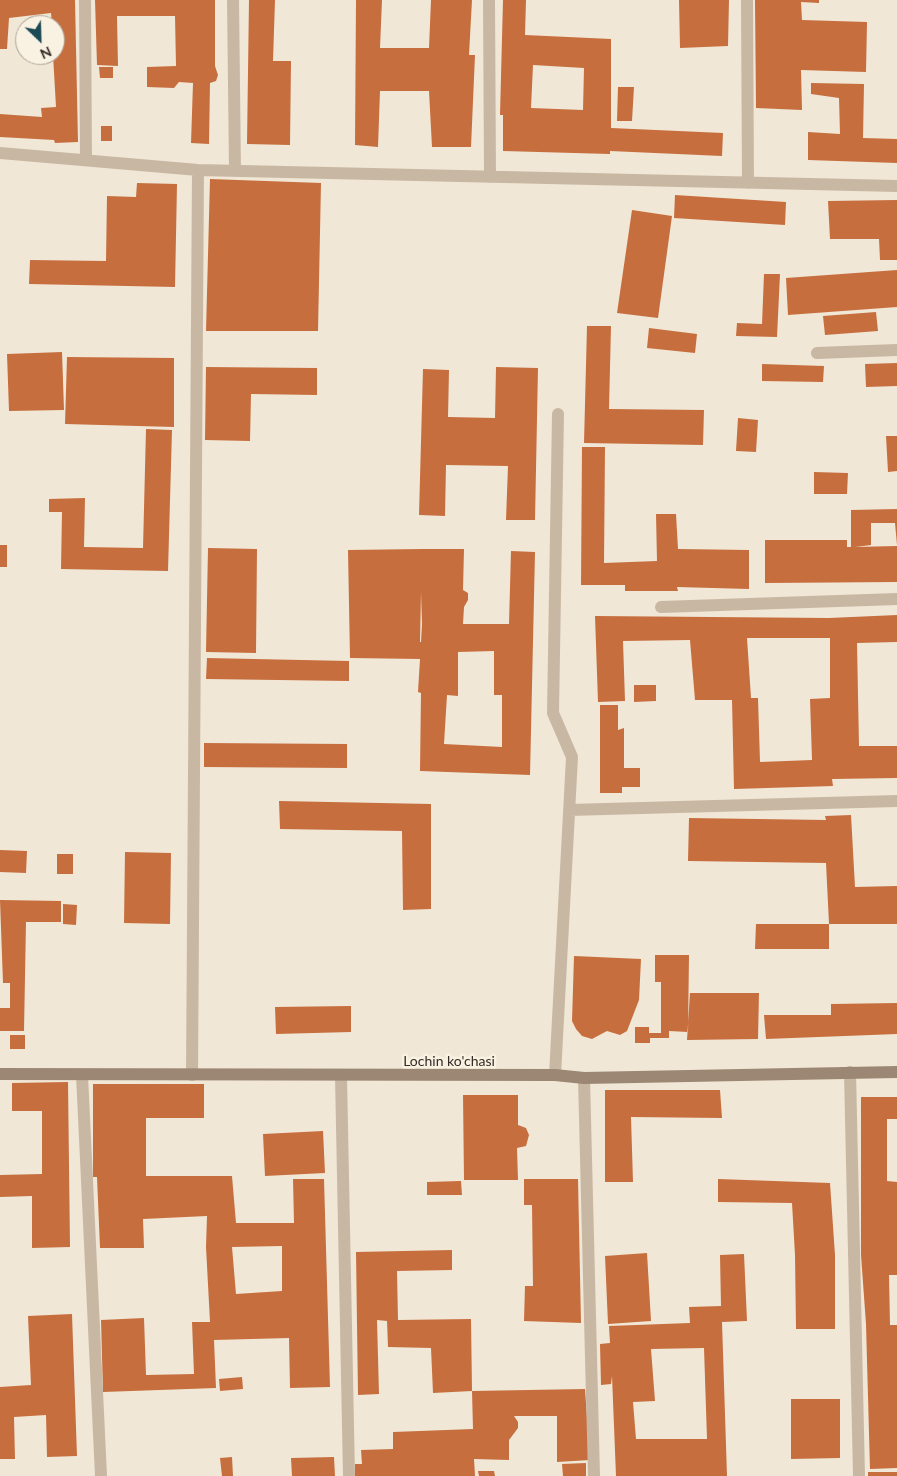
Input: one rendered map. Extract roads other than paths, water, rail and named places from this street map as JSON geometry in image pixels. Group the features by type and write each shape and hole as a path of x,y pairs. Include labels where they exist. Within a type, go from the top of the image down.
{"street":[{"path":"85,0 86,160"},
{"path":"233,0 235,171"},
{"path":"490,0 490,177"},
{"path":"747,0 748,183"},
{"path":"0,153 198,170 897,186"},
{"path":"192,1075 198,170"},
{"path":"817,353 897,350"},
{"path":"555,1075 572,757 553,713 558,414"},
{"path":"661,607 897,599"},
{"path":"569,810 897,801"},
{"path":"850,1072 859,1476"},
{"name":"Lochin ko'chasi","path":"0,1074 555,1075 584,1078 897,1072"},
{"path":"82,1075 101,1476"},
{"path":"341,1076 349,1476"},
{"path":"584,1078 594,1476"}]}
